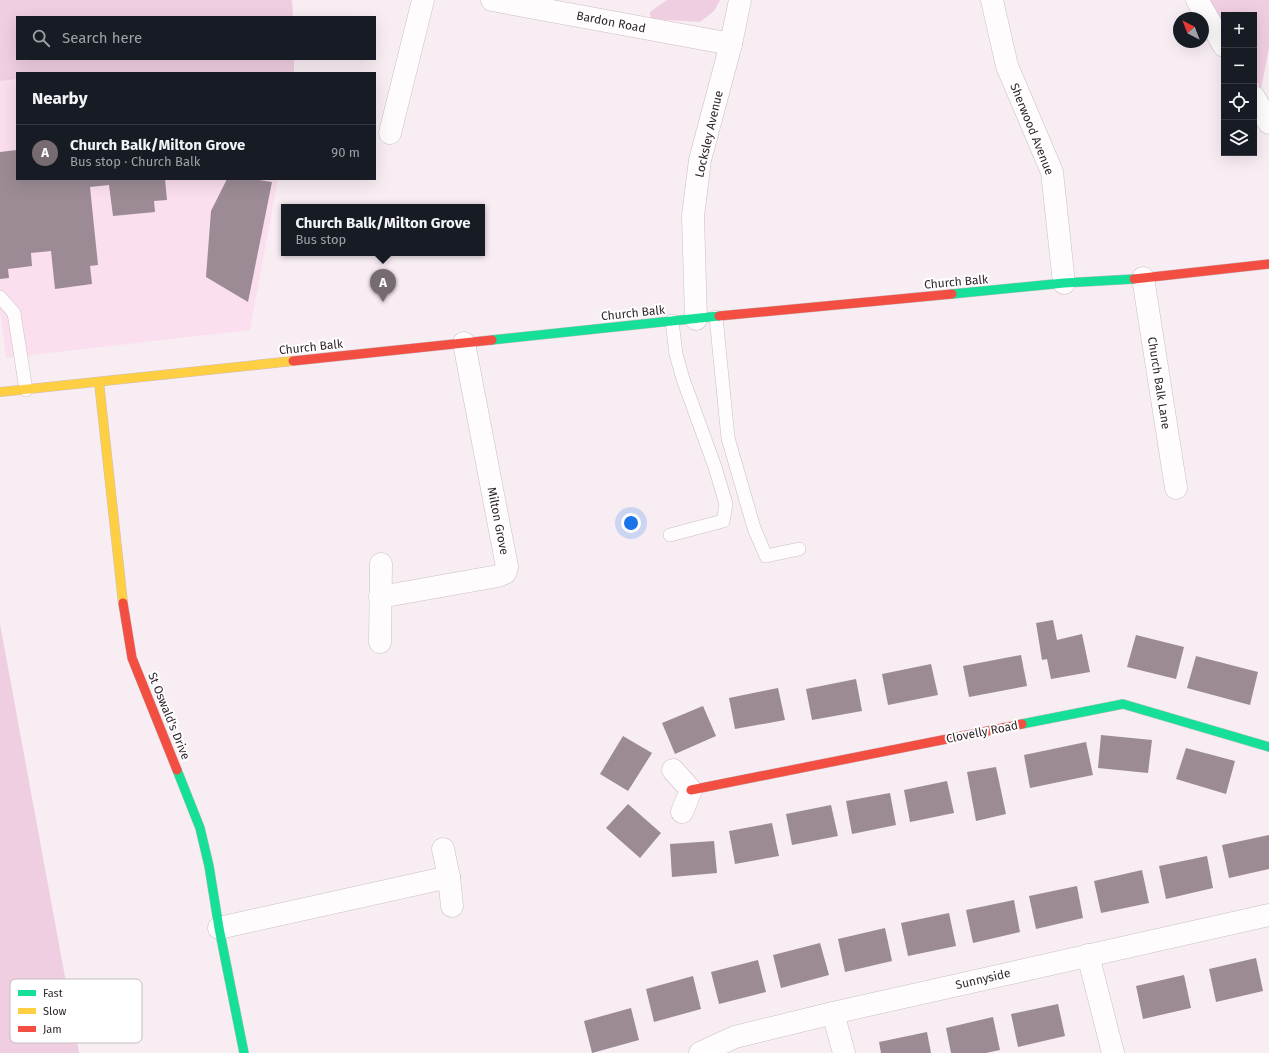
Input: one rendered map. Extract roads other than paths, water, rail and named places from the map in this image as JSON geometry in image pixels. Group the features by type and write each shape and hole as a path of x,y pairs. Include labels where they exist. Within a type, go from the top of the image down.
{"street":[{"path":"390,133 423,0"},
{"name":"Bardon Road","path":"492,0 730,44"},
{"name":"Locksley Avenue","path":"706,318 693,216 700,160 740,0"},
{"name":"Sherwood Avenue","path":"992,0 1007,66 1052,172 1064,283"},
{"path":"1197,0 1221,41"},
{"path":"1257,102 1269,123"},
{"name":"Church Balk","path":"0,392 672,321 1064,283 1143,278 1269,264"},
{"name":"Church Balk Lane","path":"1143,278 1176,488"},
{"name":"Milton Grove","path":"380,597 498,576 505,573 507,566 464,343"},
{"name":"St Oswald's Drive","path":"100,382 122,596 132,658 200,828 209,866 219,928 244,1053"},
{"path":"380,642 381,564"},
{"name":"Clovelly Road","path":"691,790 1123,704 1269,747"},
{"path":"673,770 691,790 682,812"},
{"path":"443,849 449,877 452,906"},
{"path":"219,928 449,877"},
{"name":"Sunnyside","path":"700,1053 736,1037 833,1013 1269,915"},
{"path":"1088,955 1114,1053"},
{"path":"833,1013 844,1053"}],"lane":[{"path":"0,298 14,314 26,390"},
{"path":"706,318 728,438 754,528 766,556 799,549"},
{"path":"670,535 723,521 726,504 715,467 683,379 676,354 672,321"}],"place":[{"name":"Church Balk/Milton Grove","path":"383,302"}]}
